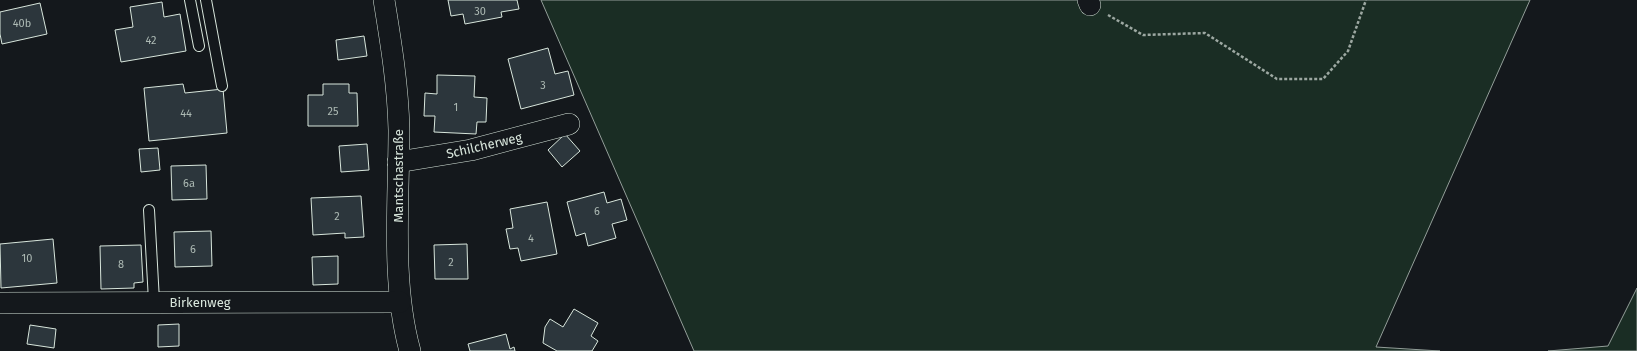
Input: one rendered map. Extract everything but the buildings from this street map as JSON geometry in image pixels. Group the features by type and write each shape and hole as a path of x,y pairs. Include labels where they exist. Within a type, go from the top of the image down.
{"street":[{"name":"Mantschastraße","path":"384,0 396,89 399,128 400,302 410,351"},
{"name":"Schilcherweg","path":"398,162 471,150 568,124"},
{"name":"Birkenweg","path":"0,303 400,302"}],"lane":[{"path":"190,0 199,46"},
{"path":"206,0 222,86"},
{"path":"149,210 154,302"}],"path":[{"path":"1089,2 1143,35 1205,33 1277,79 1323,79 1348,51 1366,0"}],"green space":[{"path":"541,0 1530,0 1376,347 1440,351 694,351"},
{"path":"1637,288 1637,351 1548,351 1608,346"}]}
